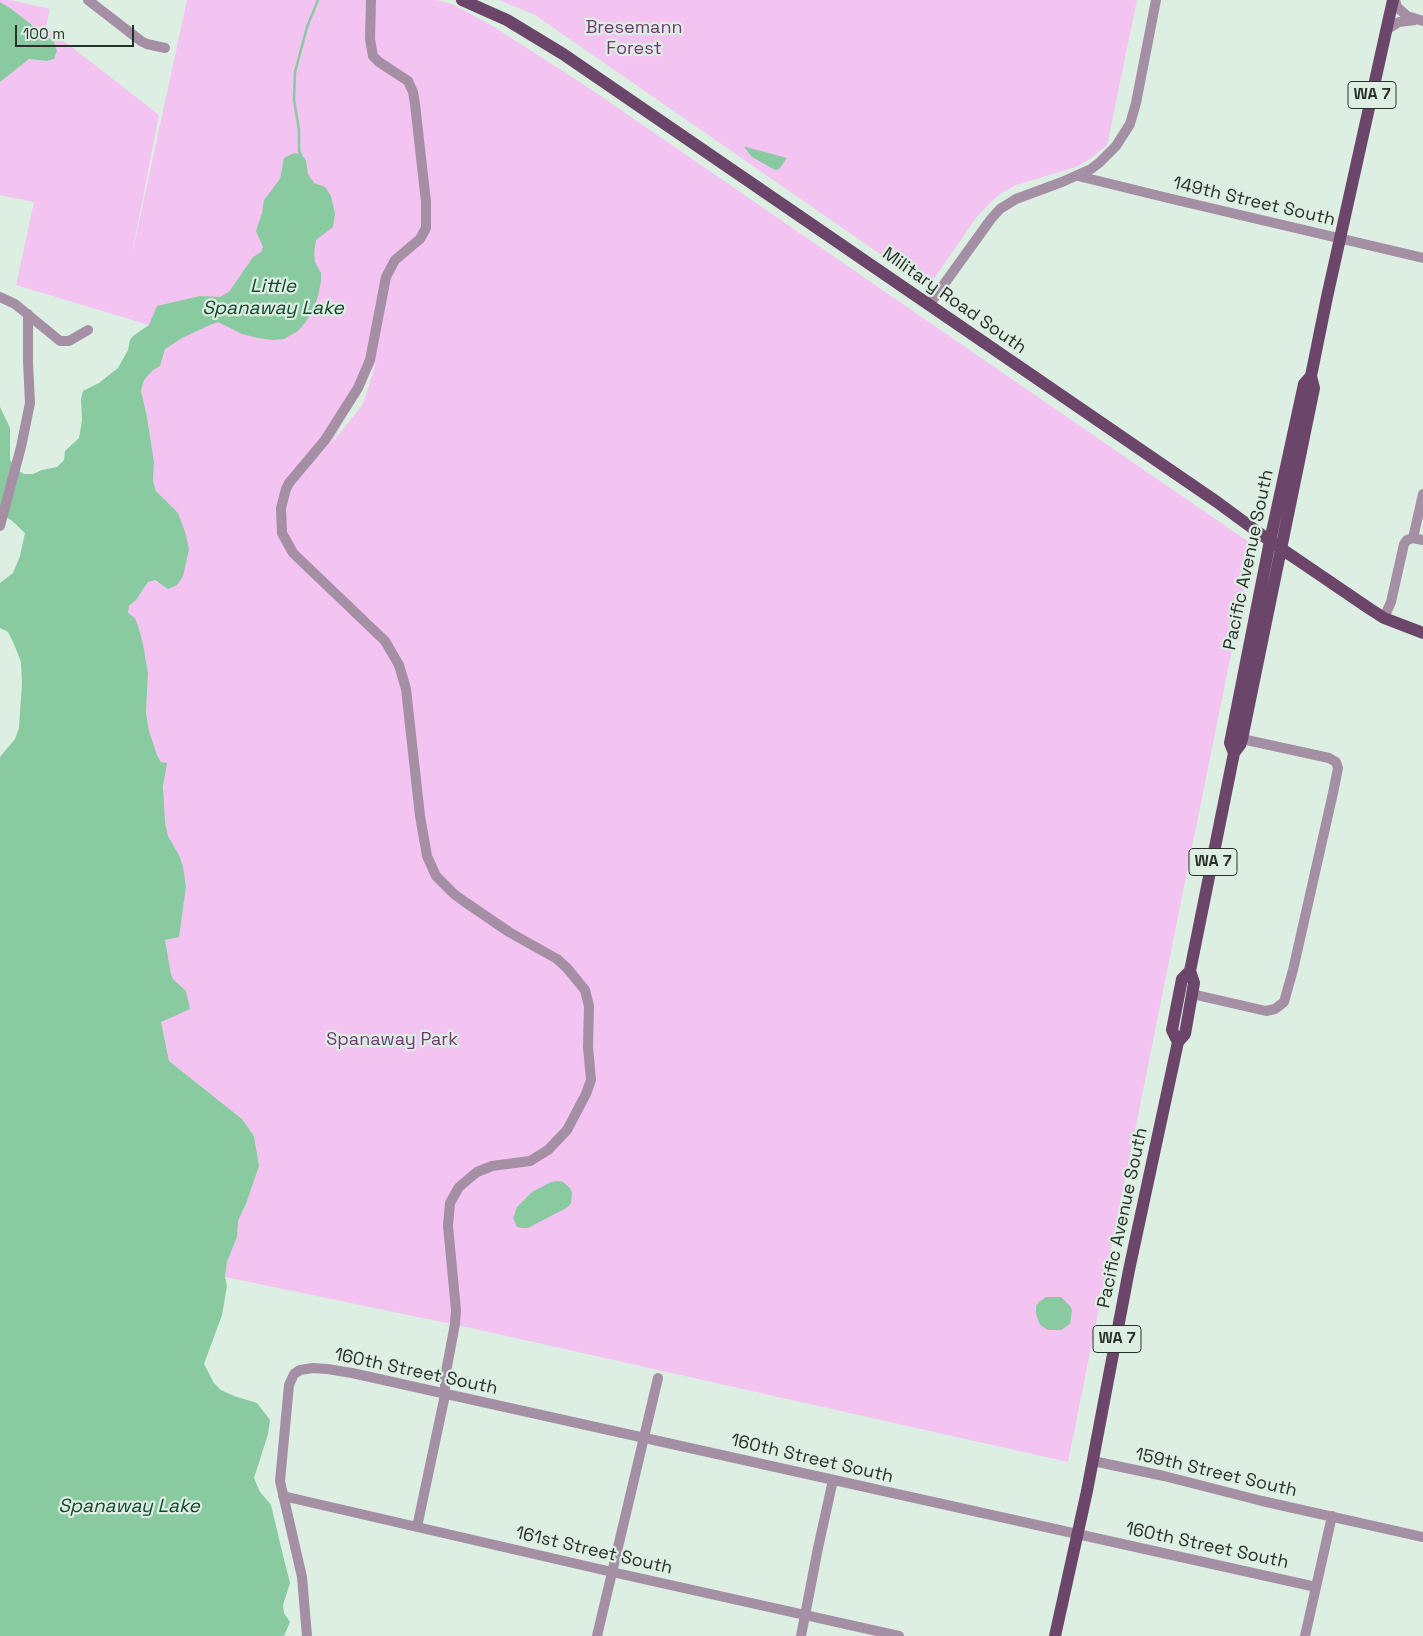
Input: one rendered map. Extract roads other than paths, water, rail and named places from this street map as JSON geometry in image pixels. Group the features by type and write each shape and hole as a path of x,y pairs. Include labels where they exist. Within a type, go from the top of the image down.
{"main road":[{"name":"Military Road South","path":"462,0 507,20 563,54 1384,618 1423,633"},
{"name":"Pacific Avenue South","path":"1234,753 1230,743 1275,544 1314,388 1311,376 1339,238 1394,0"},
{"name":"Pacific Avenue South","path":"1055,1636 1078,1534 1129,1270 1178,1042 1185,1034 1194,982 1190,971 1234,753 1242,739 1275,544"},
{"name":"Pacific Avenue South","path":"1178,1042 1172,1030 1182,979 1190,971"}],"street":[{"path":"88,0 141,41 165,48"},
{"path":"371,0 370,39 373,56 408,81 416,104 426,202 426,228 420,239 395,260 386,276 370,360 358,388 325,440 289,483 281,513 282,533 293,553 384,641 399,664 406,689 425,848 428,862 436,876 465,902 509,932 557,959 585,990 589,1006 590,1080 586,1094 567,1130 548,1150 539,1156 520,1163 482,1169 469,1176 453,1195 449,1210 448,1226 456,1310 445,1395 416,1527"},
{"path":"929,305 991,218 1000,209 1022,196 1078,176 1099,163 1116,146 1130,124 1136,103 1156,0"},
{"path":"1394,0 1407,16 1421,21"},
{"path":"1386,30 1399,22 1421,21"},
{"name":"149th Street South","path":"1078,176 1172,200 1423,258"},
{"path":"0,297 15,304 60,340 69,341 88,330"},
{"path":"1,523 21,447 30,403 28,314"},
{"path":"1384,618 1391,602 1404,544 1406,540 1418,539 1423,494"},
{"path":"1192,994 1266,1011 1279,1007 1284,1002 1338,768 1336,762 1329,758 1242,739"},
{"name":"160th Street South","path":"283,1496 280,1473 287,1395 291,1378 300,1370 327,1369 1316,1587"},
{"path":"597,1636 658,1378"},
{"name":"159th Street South","path":"1093,1461 1423,1537"},
{"path":"800,1636 834,1480"},
{"path":"283,1496 302,1577 307,1636"},
{"name":"161st Street South","path":"283,1496 899,1636"},
{"path":"1305,1636 1332,1516"}],"water":[{"path":"0,2 54,42 57,51 54,59 47,61 29,59 0,82"},
{"path":"744,147 787,158 779,169 775,170 752,157"},
{"name":"Spanaway Lake","path":"294,153 301,154 306,160 308,174 314,183 325,187 331,196 335,214 333,227 316,240 314,254 315,262 321,273 321,281 313,310 298,331 284,339 273,340 242,334 218,322 210,325 182,338 165,349 160,366 153,370 144,380 141,391 154,462 153,481 156,491 178,513 189,549 183,576 177,585 168,589 155,580 148,582 136,600 129,606 128,613 135,618 143,644 148,673 146,712 149,731 157,755 161,762 167,763 163,786 165,823 168,836 183,866 186,887 179,937 165,940 171,974 173,979 186,991 190,1009 161,1022 169,1061 242,1119 254,1136 259,1166 238,1221 237,1237 227,1262 225,1277 227,1286 222,1315 204,1364 214,1383 221,1390 257,1403 270,1420 268,1434 254,1478 260,1492 271,1505 290,1583 283,1605 284,1613 290,1622 284,1636 0,1636 0,757 15,739 19,728 22,683 21,662 14,644 8,632 0,628 0,583 13,573 20,556 25,533 0,513 0,407 10,428 10,460 17,470 24,474 33,474 57,467 64,460 65,451 79,438 83,391 99,383 118,368 128,350 130,340 149,325 157,306 200,296 220,297 229,292 253,257 261,252 263,247 256,231 264,200 280,179 284,158"},
{"path":"551,1182 563,1182 570,1188 572,1193 571,1203 568,1207 528,1228 517,1227 513,1218 517,1207 532,1192"},
{"path":"1046,1297 1061,1297 1071,1307 1070,1324 1061,1330 1048,1330 1040,1325 1036,1314 1036,1306"}],"waterway":[{"path":"301,154 299,151 299,130 294,100 295,72 307,27 318,0"}],"park label":[{"name":"Bresemann Forest","path":"634,38"},
{"name":"Spanaway Park","path":"392,1040"}],"water label":[{"name":"Little Spanaway Lake","path":"273,298"}]}
